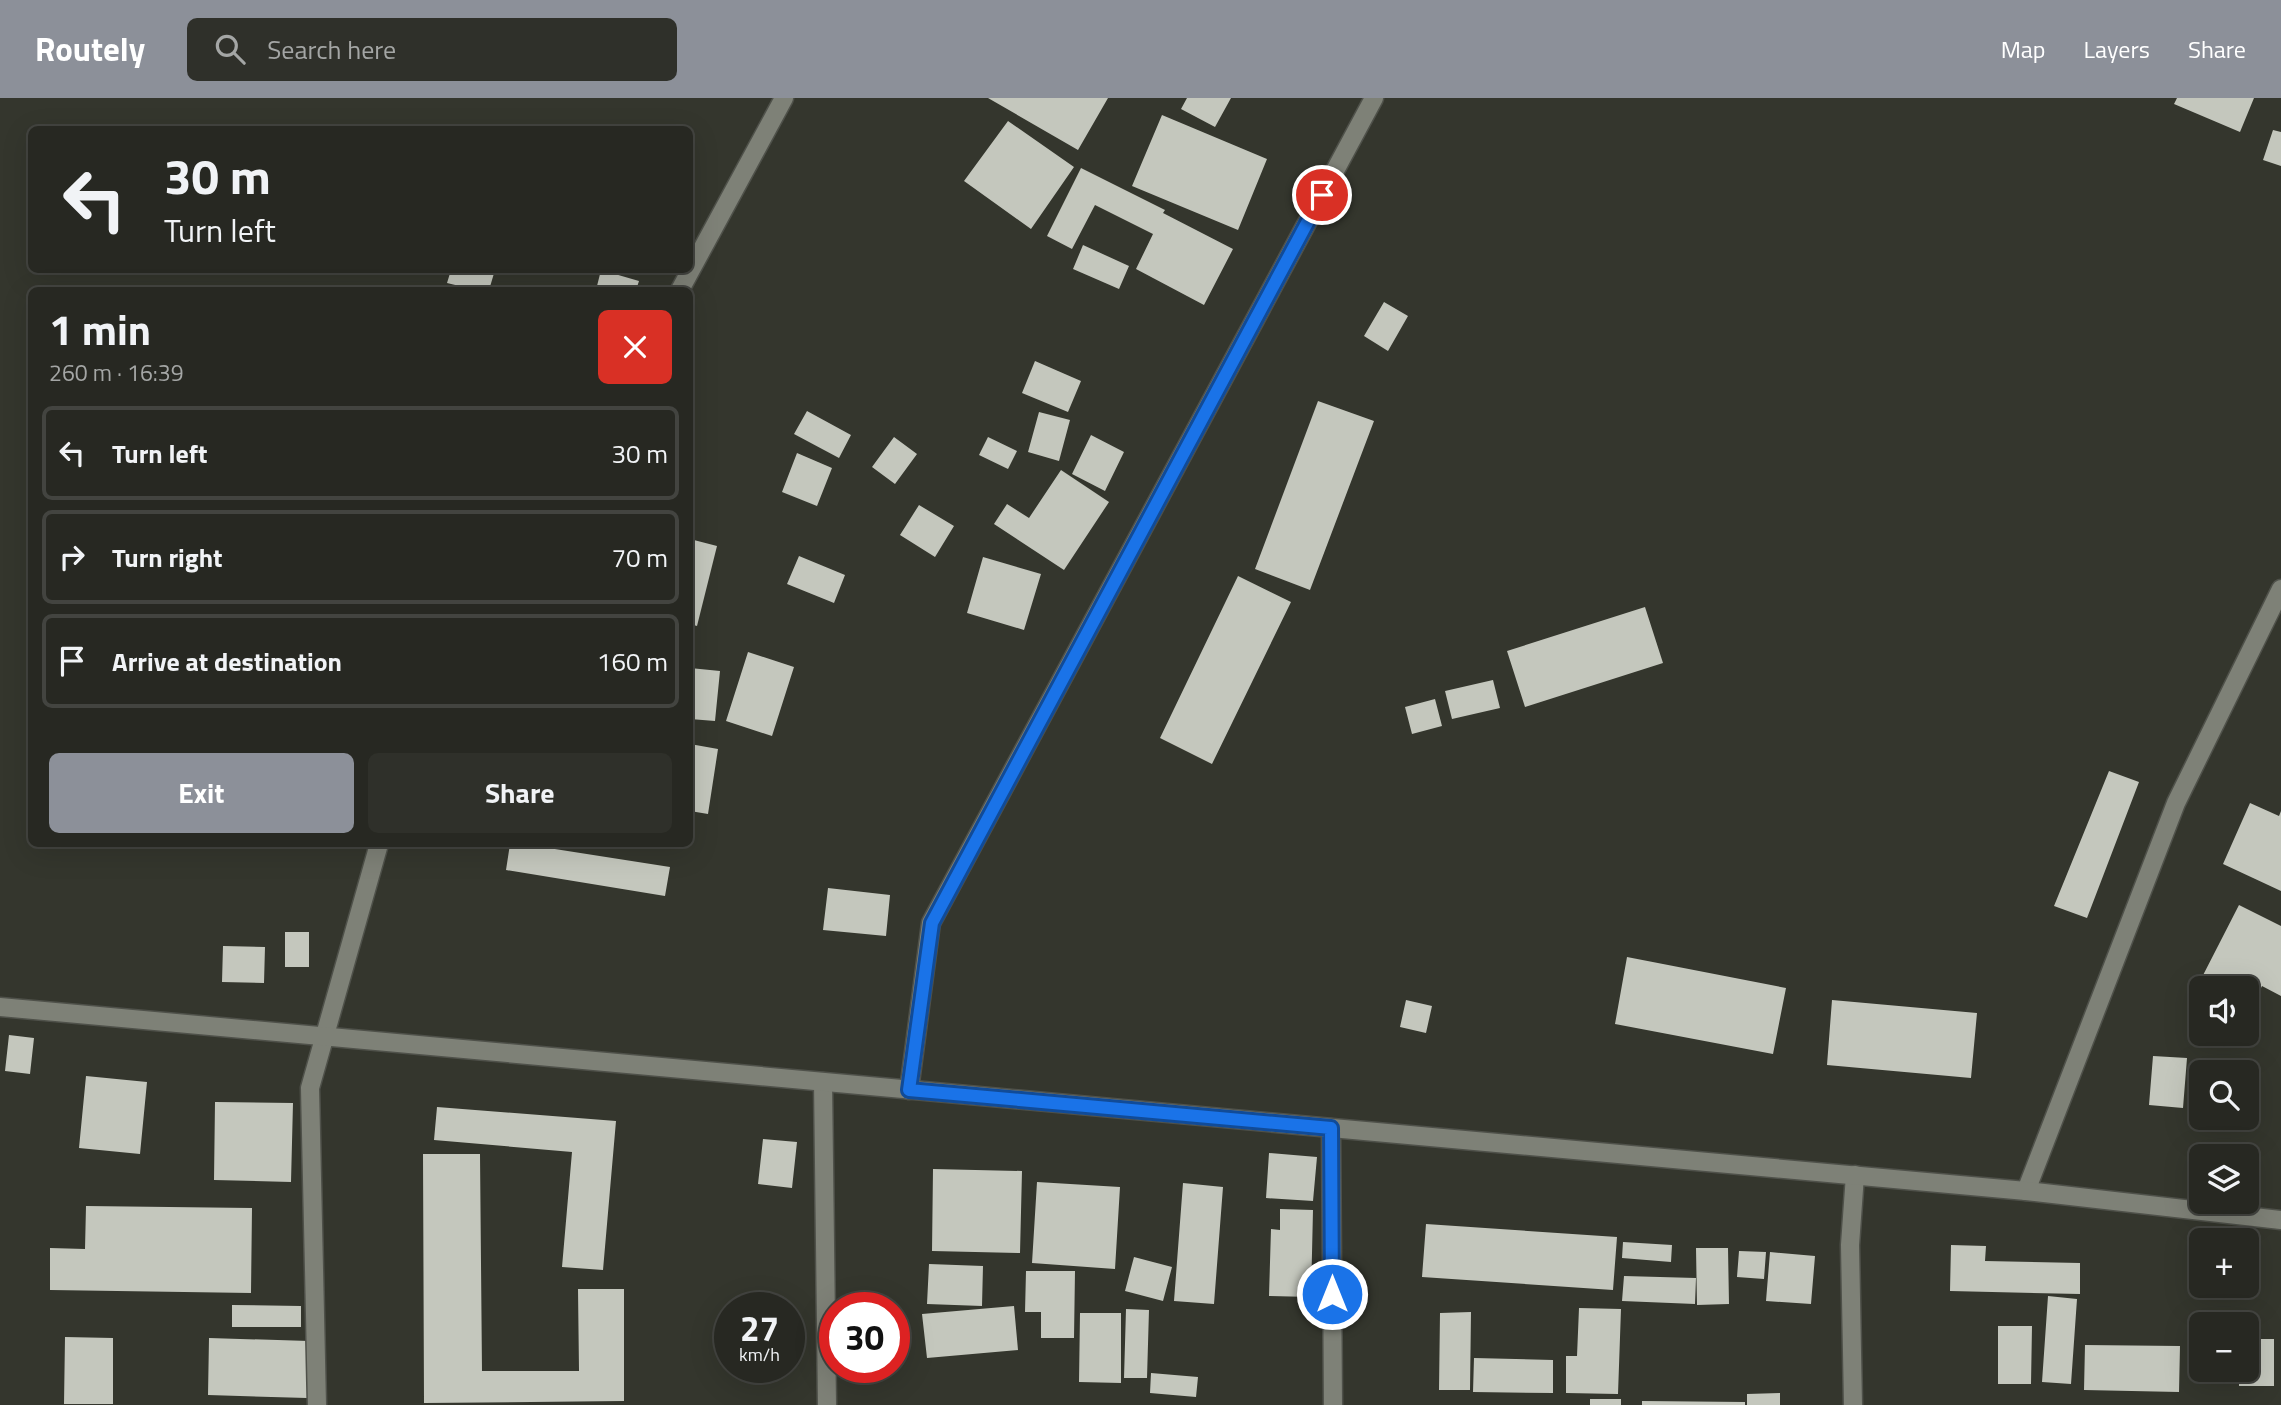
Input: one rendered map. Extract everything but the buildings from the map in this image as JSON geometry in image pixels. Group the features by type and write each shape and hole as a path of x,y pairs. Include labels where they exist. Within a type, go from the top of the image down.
{"street":[{"path":"693,266 784,98"},
{"path":"909,1090 932,923 1374,98"},
{"path":"2026,1191 2176,803 2281,589"},
{"path":"317,1405 310,1088 378,847"},
{"path":"0,1007 1855,1175 2281,1220"},
{"path":"823,1082 827,1405"},
{"path":"1331,1128 1333,1405"},
{"path":"1853,1405 1850,1245 1855,1175"}],"route":[{"path":"1322,195 932,923 909,1090 1331,1128 1332,1294"}]}
